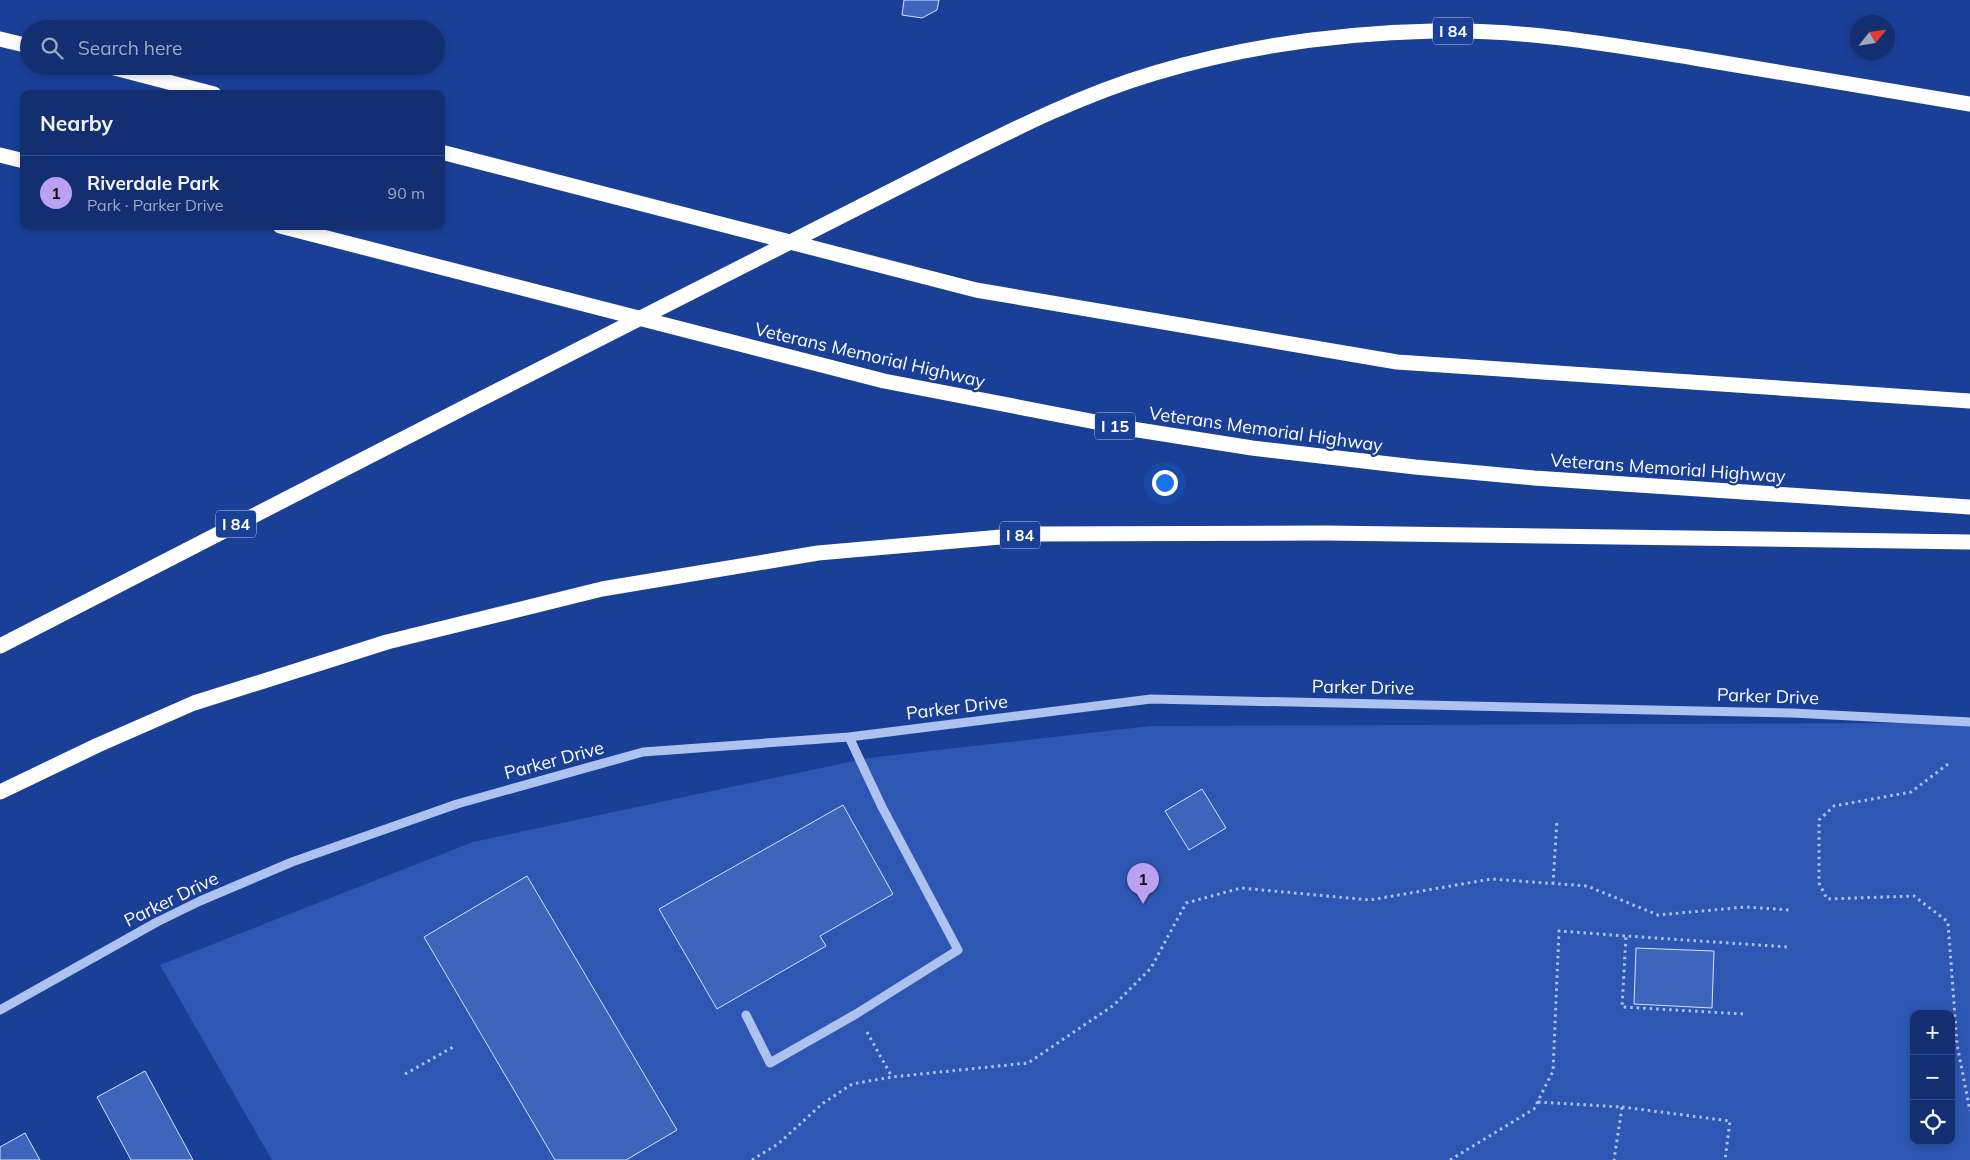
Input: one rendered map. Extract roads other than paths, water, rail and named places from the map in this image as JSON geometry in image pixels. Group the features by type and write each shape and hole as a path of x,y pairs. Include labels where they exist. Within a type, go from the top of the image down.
{"highway":[{"name":"I 84","path":"0,646 952,160 1049,112 1103,90 1154,73 1266,47 1378,34 1436,31 1493,32 1550,36 1665,53 1970,104"},
{"path":"0,38 20,44"},
{"path":"142,75 199,90"},
{"path":"445,153 976,290 1397,362 1970,401"},
{"path":"0,155 20,160"},
{"name":"Veterans Memorial Highway","path":"296,230 884,381 1132,429 1252,448 1416,467 1534,478 1970,507"},
{"name":"I 84","path":"0,792 98,745 194,703 388,642 602,589 818,554 1044,534 1326,533 1970,542"}],"street":[{"name":"Parker Drive","path":"0,1010 120,942 200,900 292,862 456,804 643,752 849,737 1151,699 1792,713 1970,722"},
{"path":"746,1015 770,1063 856,1014 958,950 882,807 849,737"}],"place":[{"name":"Riverdale Park","path":"1143,904"}]}
